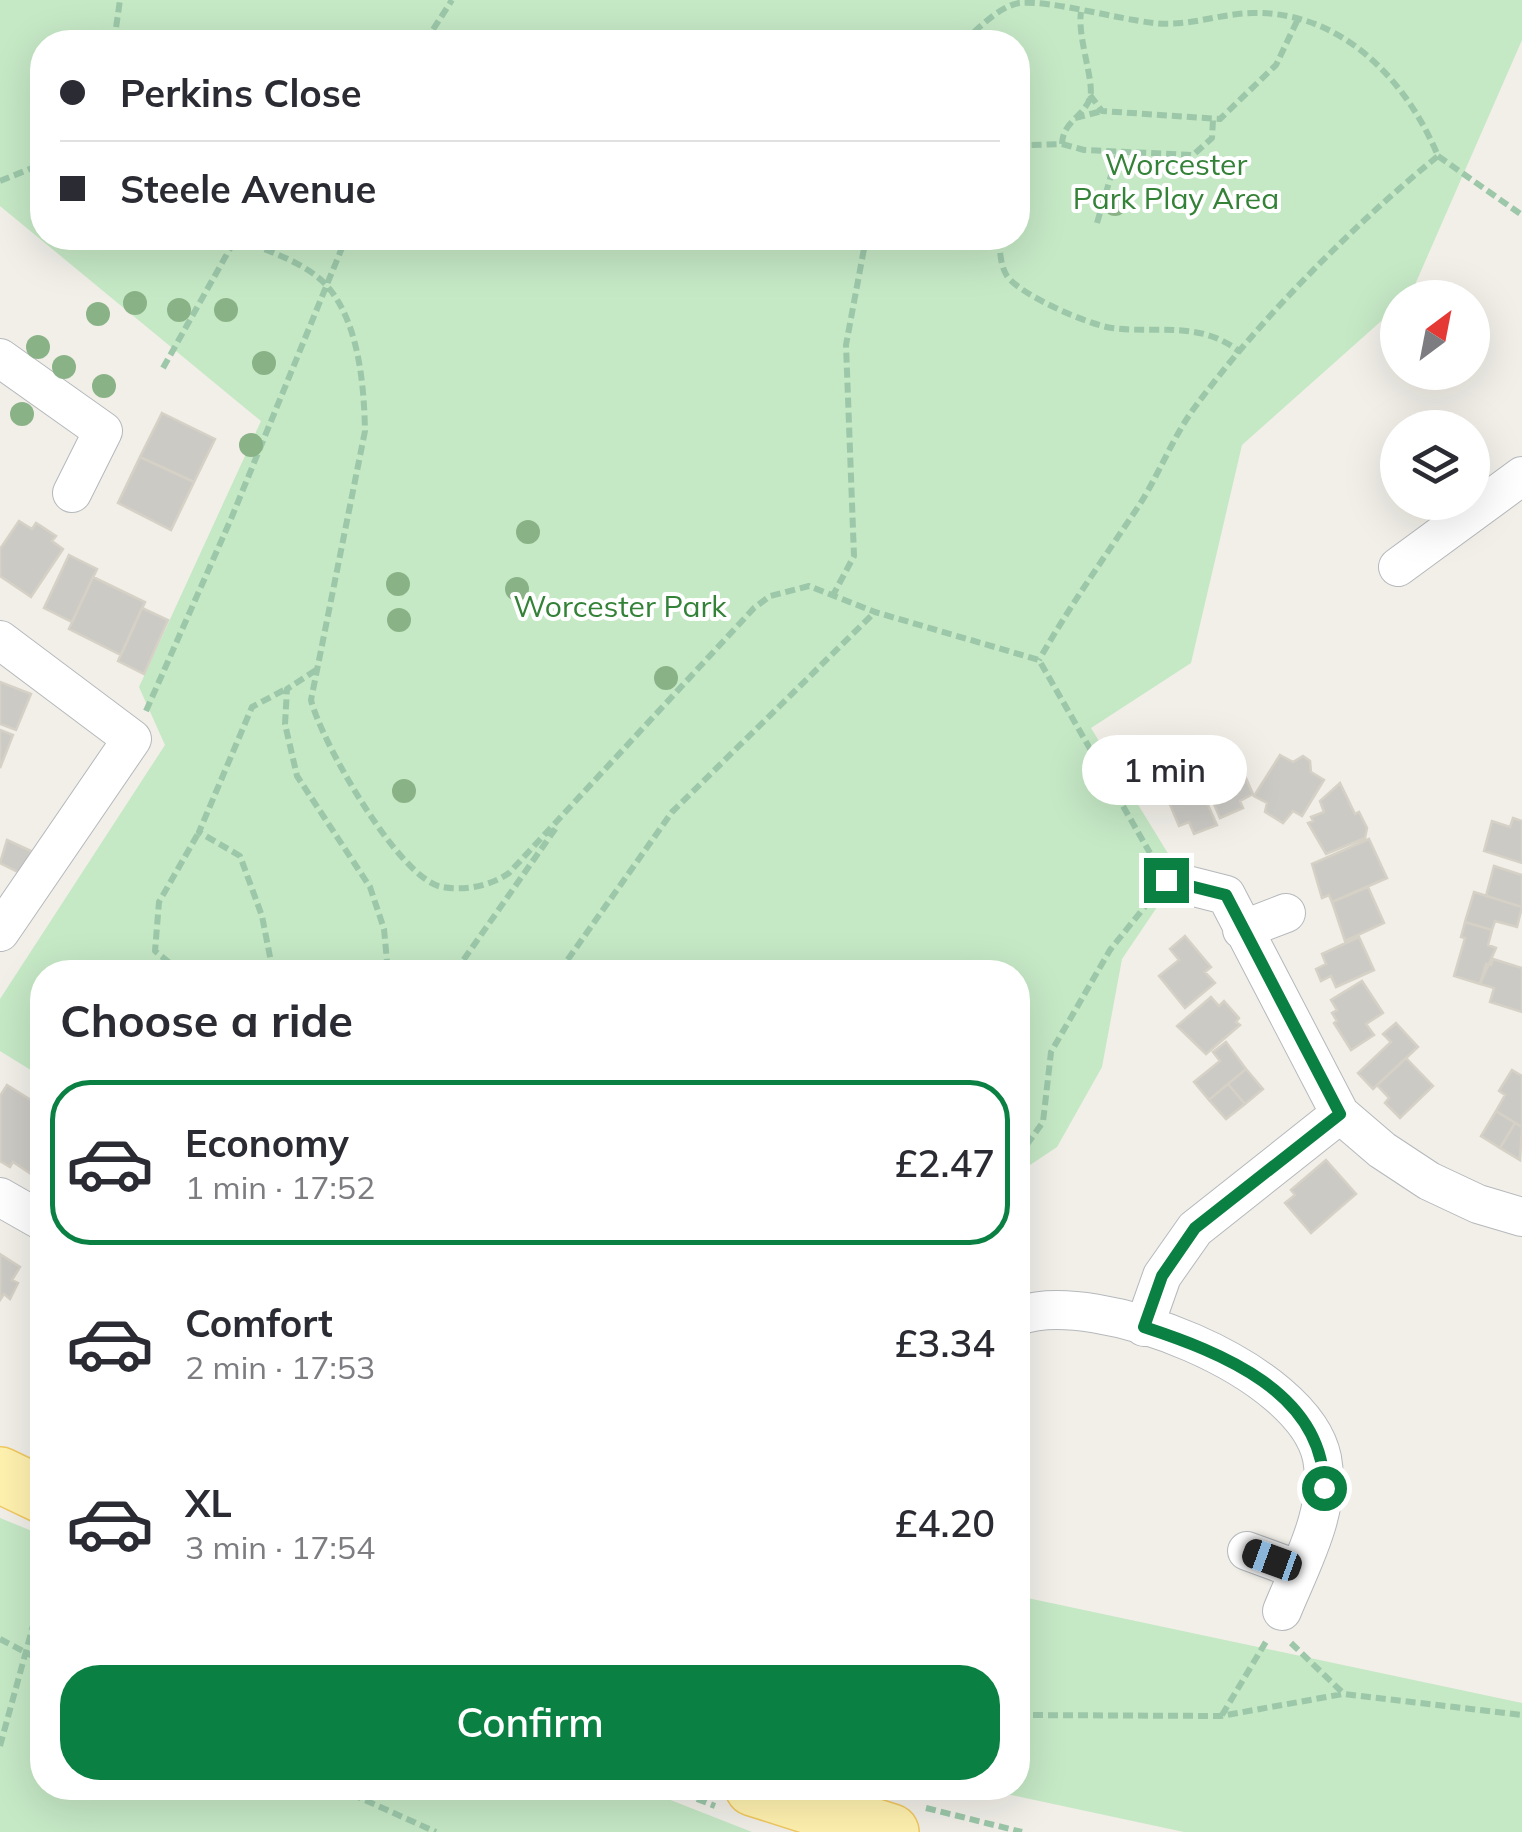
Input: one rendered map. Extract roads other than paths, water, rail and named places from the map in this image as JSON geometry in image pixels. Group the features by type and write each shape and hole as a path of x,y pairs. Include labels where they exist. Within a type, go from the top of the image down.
{"main road":[{"path":"0,1475 30,1489"},
{"path":"813,1800 904,1818"}],"street":[{"path":"0,358 103,431 72,493"},
{"path":"1398,567 1522,476"},
{"path":"0,640 132,739 0,932"},
{"path":"1166,880 1226,895 1340,1114 1382,1150 1430,1181 1464,1199 1522,1217"},
{"path":"1242,930 1286,913"},
{"path":"1144,1327 1162,1276 1195,1228 1340,1114"},
{"path":"0,1197 30,1214"},
{"path":"1030,1313 1047,1308 1070,1309 1144,1327 1206,1348 1244,1367 1286,1402 1314,1438 1322,1462 1322,1501 1282,1626"},
{"path":"1246,1550 1298,1570"}],"park label":[{"name":"Worcester Park Play Area","path":"1176,181"},
{"name":"Worcester Park","path":"620,606"}]}
